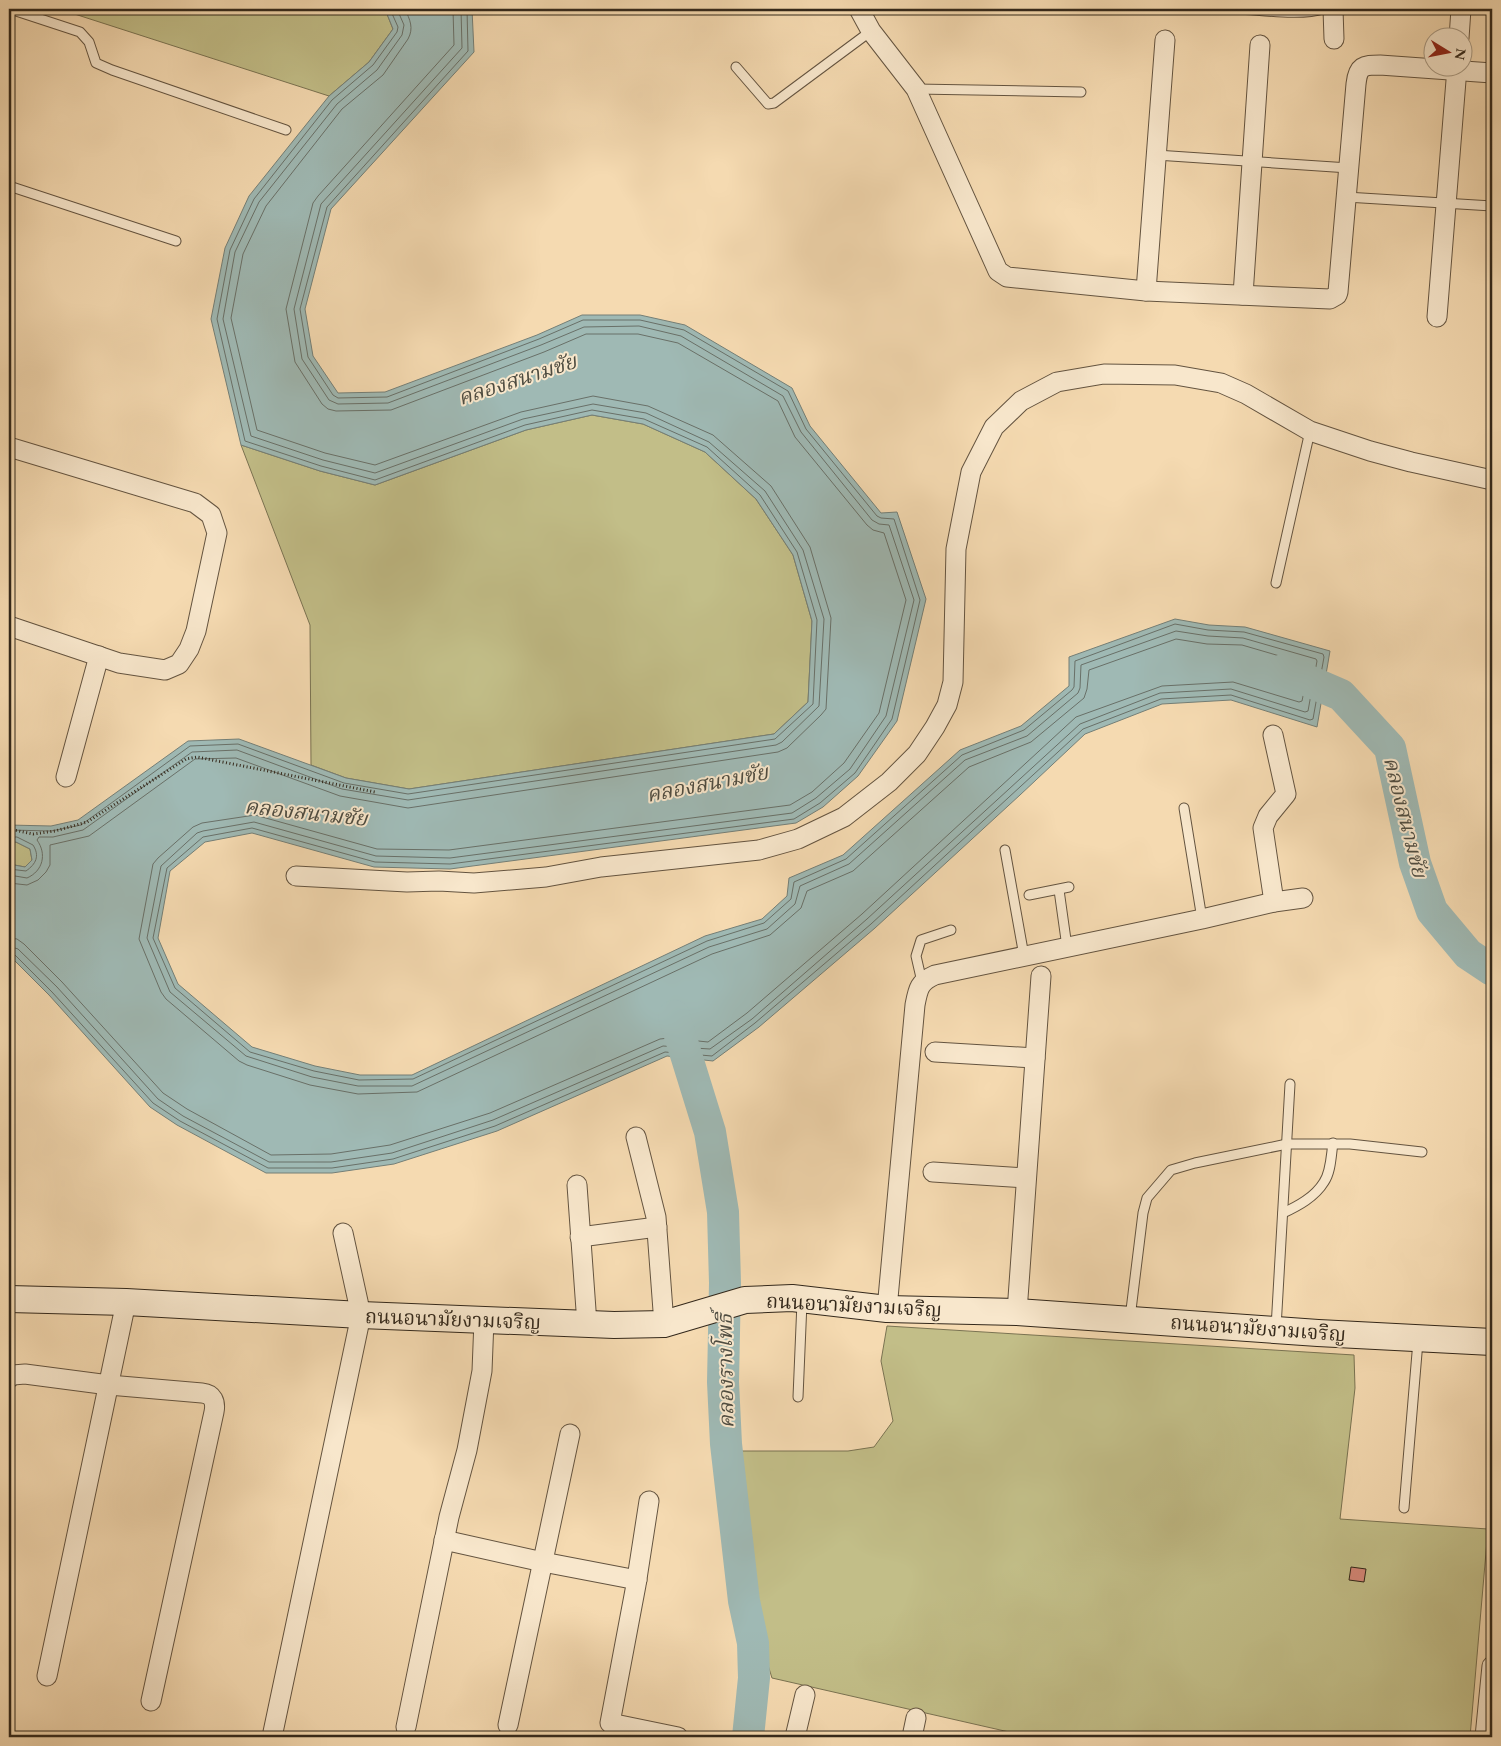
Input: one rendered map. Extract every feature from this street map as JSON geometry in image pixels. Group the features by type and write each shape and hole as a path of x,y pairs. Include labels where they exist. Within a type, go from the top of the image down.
{"street":[{"path":"859,9 872,31 916,89 1000,274 1007,277 1146,291 1330,299 1337,295 1357,74 1362,66 1424,67"},
{"path":"1333,9 1334,39"},
{"path":"1460,28 1461,9"},
{"path":"1146,291 1165,40"},
{"path":"1243,295 1260,45"},
{"path":"1474,71 1492,74"},
{"path":"1437,317 1456,78"},
{"path":"296,876 407,882 490,883 546,877 602,868 759,850 798,839 844,817 890,782 917,754 936,727 947,705 952,682 956,549 971,472 994,427 1021,402 1058,382 1104,374 1176,375 1221,383 1246,394 1310,431 1370,451 1492,480"},
{"path":"9,447 195,503 211,516 217,532 196,631 179,664 165,670 119,663 9,626"},
{"path":"66,777 99,656"},
{"path":"1273,735 1286,794 1268,816 1263,828 1274,902"},
{"path":"887,1309 915,1005 918,989 922,982 935,975 1274,902 1304,898"},
{"path":"1017,1312 1041,976"},
{"path":"935,1052 1035,1058"},
{"path":"636,1137 657,1226 664,1324"},
{"path":"934,1172 1026,1178"},
{"path":"577,1185 587,1324"},
{"path":"580,1237 657,1226"},
{"path":"272,1737 361,1315 343,1233"},
{"name":"ถนนอนามัยงามเจริญ","path":"9,1299 126,1302 361,1315 587,1324 664,1324 745,1300 803,1298 887,1309 1017,1312 1276,1330 1492,1342"},
{"path":"46,1676 126,1302"},
{"path":"406,1727 444,1540 468,1450 482,1371 484,1320"},
{"path":"9,1378 25,1374 109,1385 208,1394 212,1397 215,1406 151,1701"},
{"path":"508,1725 570,1434"},
{"path":"648,1501 609,1730 678,1737"},
{"path":"444,1540 636,1580"},
{"path":"1485,1737 1492,1666"},
{"path":"795,1737 805,1695"},
{"path":"912,1737 916,1718"}],"lane":[{"path":"10,9 80,32 89,42 96,62 112,70 286,130"},
{"path":"1239,9 1297,12 1323,9"},
{"path":"736,67 768,104 771,104 872,31"},
{"path":"916,89 1081,92"},
{"path":"1156,155 1349,168"},
{"path":"9,186 176,241"},
{"path":"1346,197 1492,206"},
{"path":"1276,583 1310,431"},
{"path":"1184,808 1202,919"},
{"path":"1005,850 1024,956"},
{"path":"1029,894 1069,887"},
{"path":"1059,890 1067,947"},
{"path":"922,982 916,956 921,940 951,930"},
{"path":"1276,1330 1290,1084"},
{"path":"1130,1320 1143,1213 1147,1198 1172,1170 1195,1163 1287,1144 1333,1144 1422,1152"},
{"path":"1283,1213 1298,1206 1313,1195 1324,1182 1328,1173 1333,1144"},
{"path":"798,1397 803,1298"},
{"path":"1404,1508 1419,1338"}],"path":[{"path":"9,829 33,834 55,831 87,822 186,759 197,757 375,792"}],"shaded area":[{"path":"59,9 385,9 393,29 369,62 329,96"},
{"path":"592,415 643,424 705,452 756,499 793,555 812,621 808,702 774,734 409,789 346,778 311,765 310,625 241,445 320,471 375,485 526,430"},
{"path":"9,842 16,842 30,849 32,860 25,867 9,864"},
{"path":"887,1326 1354,1355 1355,1388 1340,1519 1488,1529 1470,1737 1031,1737 772,1678 757,1630 737,1473 739,1451 848,1451 874,1447 893,1421 881,1361"}],"water":[{"path":"385,9 472,9 474,52 331,209 305,309 313,356 338,393 385,392 537,335 582,315 640,315 685,325 792,388 810,426 881,513 897,512 926,599 897,721 858,776 823,807 796,823 450,869 374,867 252,833 205,842 170,871 158,938 178,984 252,1047 315,1066 360,1075 412,1075 705,936 762,919 787,896 789,878 843,855 960,750 1021,726 1069,686 1069,657 1175,619 1209,625 1245,627 1330,651 1317,727 1231,700 1162,704 1085,734 875,928 759,1027 713,1061 667,1056 497,1131 394,1164 332,1173 266,1173 177,1125 150,1107 49,995 9,955 9,864 25,867 32,860 30,849 16,842 9,842 9,825 51,826 78,820 188,741 239,739 346,778 409,789 774,734 808,702 812,621 793,555 756,499 705,452 643,424 592,415 526,430 375,485 320,471 241,445 211,319 225,248 249,196 329,96 369,62 393,29"}],"building":[{"path":"1351,1567 1366,1569 1364,1582 1349,1580"}],"waterway":[{"name":"คลองสนามชัย","path":"1283,670 1341,695 1390,748 1415,863 1432,911 1468,954 1492,970"},
{"name":"คลองรางโพธิ์","path":"674,1016 710,1132 723,1212 725,1283 723,1382 726,1444 744,1601 753,1643 754,1678 748,1737"}]}
